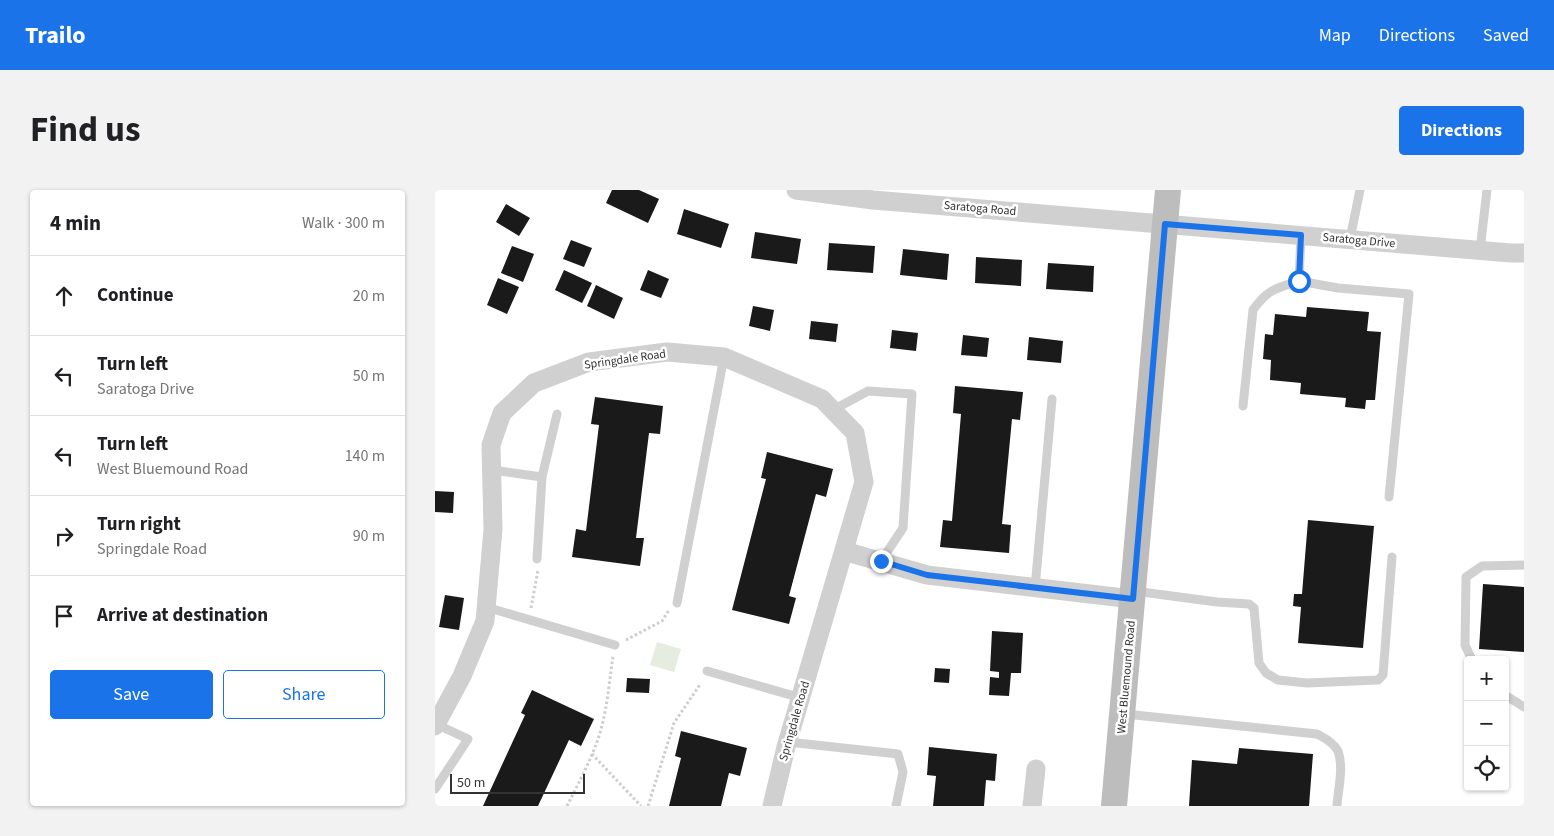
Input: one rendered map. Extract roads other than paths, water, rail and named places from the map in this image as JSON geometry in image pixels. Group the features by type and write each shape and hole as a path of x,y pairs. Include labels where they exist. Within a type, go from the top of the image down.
{"main road":[{"name":"West Bluemound Road","path":"1114,806 1167,190"}],"street":[{"name":"Saratoga Road","path":"796,190 856,198 907,196 1165,224"},
{"name":"Saratoga Drive","path":"1165,224 1524,253"},
{"name":"Springdale Road","path":"435,725 462,676 485,622 493,529 491,445 502,413 534,383 589,362 667,352 724,357 822,399 855,433 864,482 788,742 772,806"},
{"path":"844,551 927,575 1035,588 1133,595"},
{"path":"1032,806 1037,769"}],"lane":[{"path":"1349,239 1360,190"},
{"path":"1480,250 1487,190"},
{"path":"1299,281 1301,235"},
{"path":"1243,406 1253,310 1261,299 1273,289 1299,281 1338,288 1409,294 1389,497"},
{"path":"677,603 724,357"},
{"path":"833,410 868,391 913,394 903,528 881,561"},
{"path":"1035,588 1052,399"},
{"path":"537,559 542,477 557,414"},
{"path":"492,470 542,477"},
{"path":"1133,595 1249,604 1254,608 1259,663 1266,673 1279,680 1307,683 1378,680 1383,675 1391,557"},
{"path":"1471,656 1465,645 1466,578 1482,566 1524,565"},
{"path":"486,607 615,644"},
{"path":"707,671 801,698"},
{"path":"1509,698 1524,707"},
{"path":"1122,714 1317,734 1329,740 1338,750 1341,768 1337,806"},
{"path":"435,725 468,739 435,789"},
{"path":"788,742 898,754 903,772 896,806"}]}
